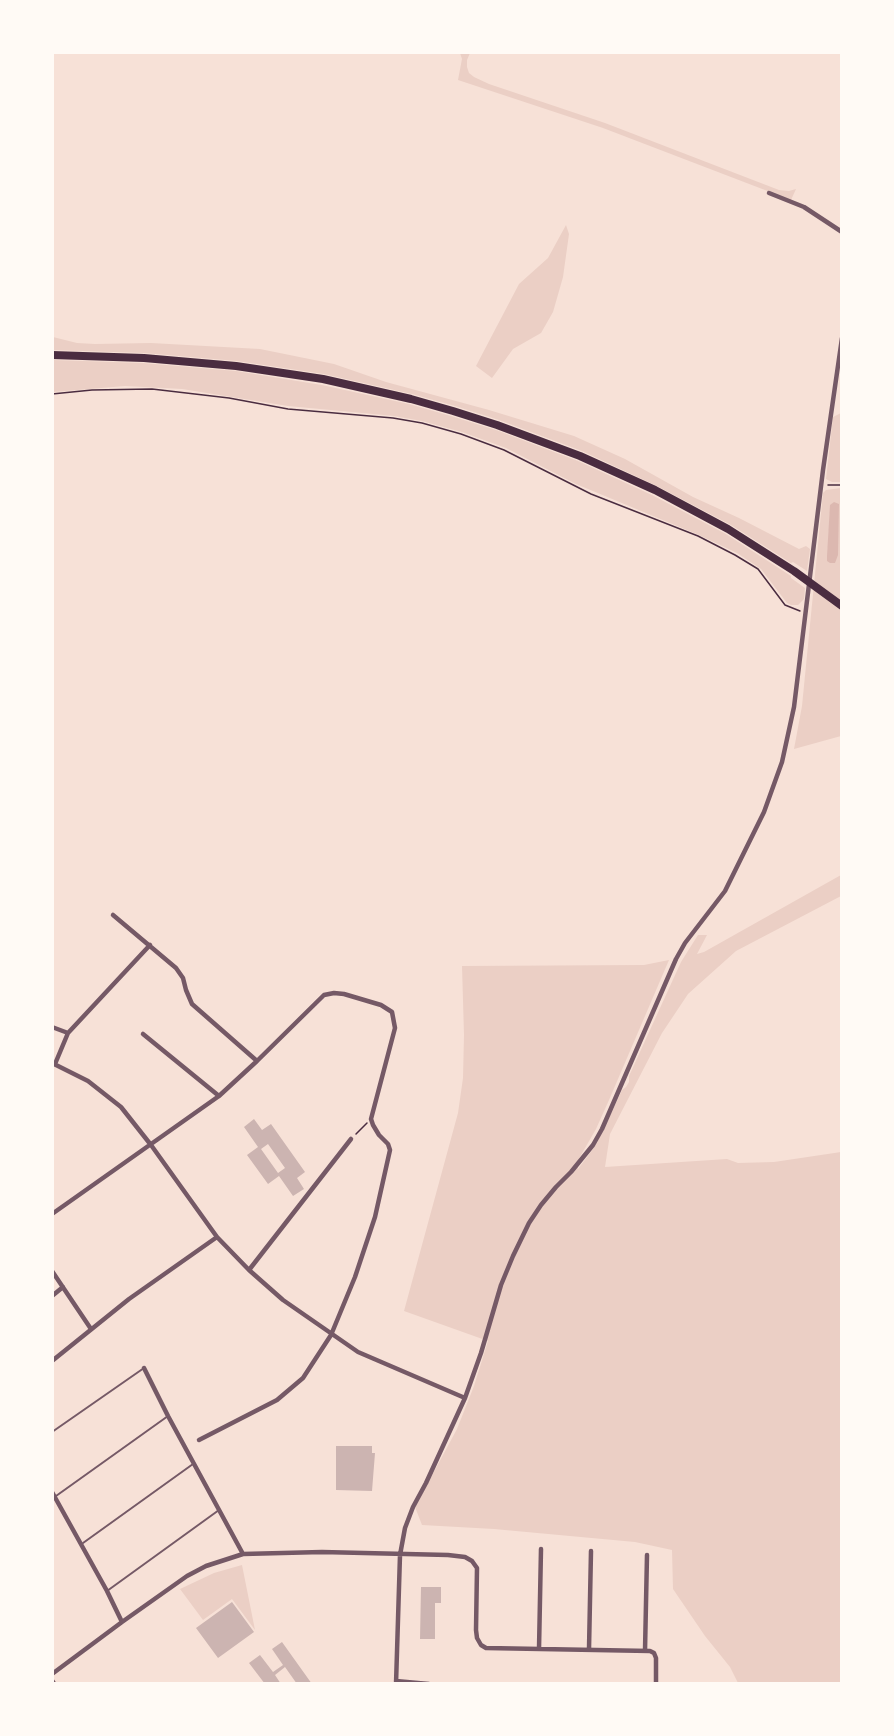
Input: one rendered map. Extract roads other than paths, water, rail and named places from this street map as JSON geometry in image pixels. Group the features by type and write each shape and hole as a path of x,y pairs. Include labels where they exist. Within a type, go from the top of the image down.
{"highway":[{"path":"52,355 144,358 236,366 323,379 453,411 580,456 655,490 728,529 794,571 842,606"}],"street":[{"path":"769,193 804,207 842,232"},
{"path":"429,1683 396,1682 400,1555 405,1528 465,1398 482,1353 501,1285 524,1233 541,1205 593,1145 676,958 729,883 764,812 782,762 794,707 821,485 842,338"},
{"path":"113,915 176,968 183,978 192,1005 257,1061"},
{"path":"150,945 68,1033 54,1064 88,1082 121,1107 217,1237 283,1300 358,1352 465,1398"},
{"path":"52,1214 219,1096 324,994 344,994 381,1005 392,1011 395,1028 371,1119 390,1150 375,1217 355,1277 331,1335 303,1378 278,1400 199,1440"},
{"path":"52,1026 68,1033"},
{"path":"144,1034 219,1096"},
{"path":"249,1270 351,1139"},
{"path":"52,1361 129,1299 217,1237"},
{"path":"52,1271 91,1329"},
{"path":"52,1296 63,1287"},
{"path":"144,1368 243,1554"},
{"path":"54,1495 122,1622"},
{"path":"539,1649 541,1549"},
{"path":"589,1649 591,1551"},
{"path":"52,1674 187,1576 206,1566 243,1554 322,1552 465,1557 477,1568 476,1630 481,1645 486,1648 645,1651 654,1653 656,1658 656,1683"},
{"path":"645,1651 647,1555"}],"lane":[{"path":"52,1432 144,1368"},
{"path":"54,1495 168,1416"},
{"path":"80,1545 195,1463"},
{"path":"107,1591 219,1510"}]}
